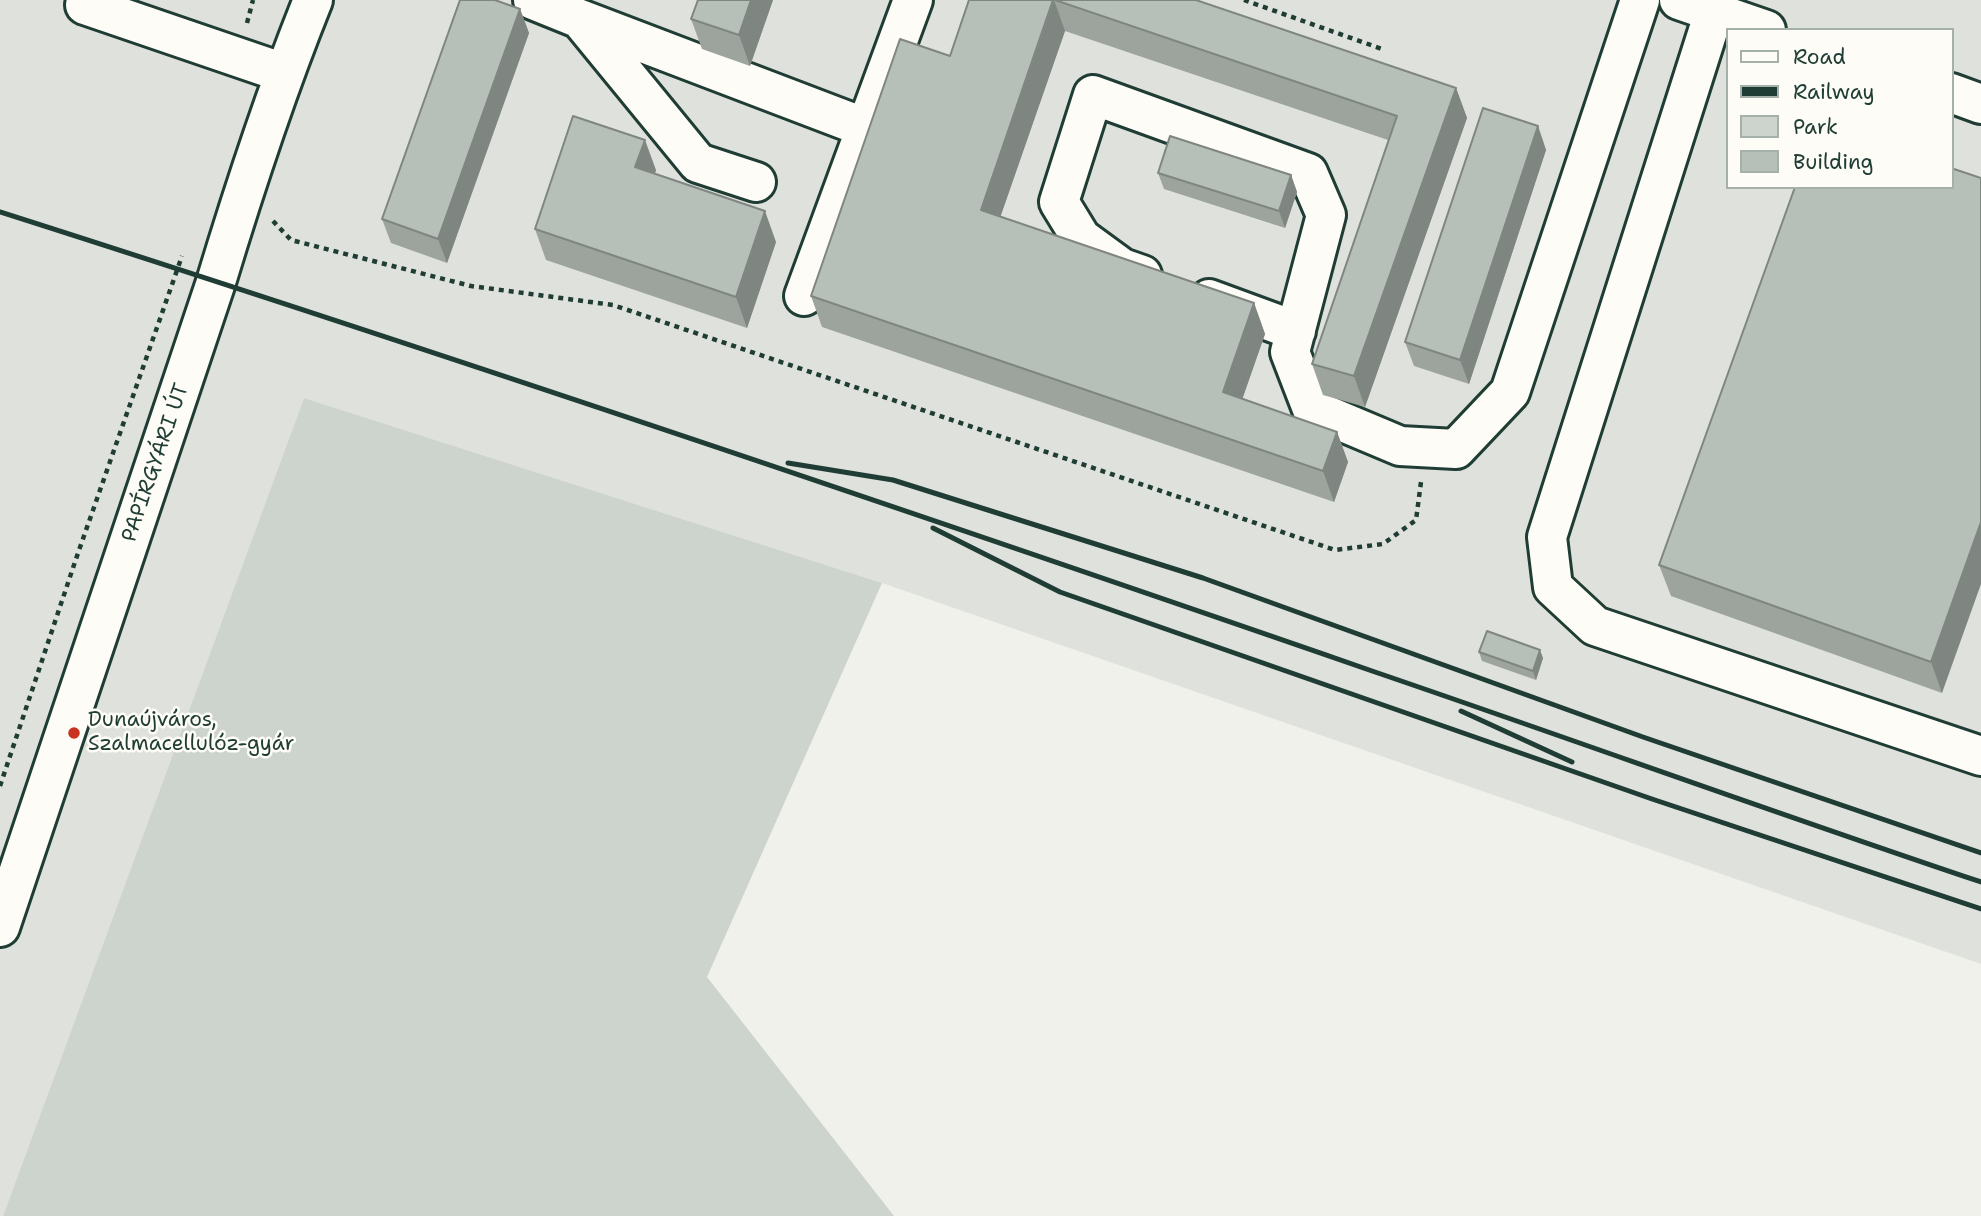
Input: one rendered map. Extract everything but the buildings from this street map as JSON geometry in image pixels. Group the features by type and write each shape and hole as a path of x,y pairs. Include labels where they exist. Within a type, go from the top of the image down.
{"street":[{"path":"87,0 85,5 284,73"},
{"name":"PAPÍRGYÁRI ÚT","path":"0,927 216,282 247,181 284,73 313,0"},
{"path":"533,0 866,128"},
{"path":"804,296 913,0"},
{"path":"1296,331 1122,268 1081,238 1059,202 1093,95 1308,173 1326,215 1296,331 1290,352 1312,409 1400,446 1455,449 1510,392 1640,0"},
{"path":"1760,28 1697,6 1547,537 1553,587 1595,626 1981,756"},
{"path":"580,19 698,163 757,182"},
{"path":"1953,94 1981,104"}],"path":[{"path":"1244,0 1382,49"},
{"path":"247,181 267,215 291,240 471,286 613,305 1335,550 1383,544 1416,520 1421,480 1400,446"},
{"path":"0,786 186,245"}],"shaded area":[{"path":"0,0 1981,0 1981,964 882,583 304,398 3,1216 0,1216"}],"green space":[{"path":"304,398 882,583 707,977 894,1216 3,1216"}],"railway":[{"path":"0,212 517,380 861,496 1981,882"},
{"path":"788,463 893,480 1203,578 1643,737 1981,853"},
{"path":"933,528 1060,592 1652,799 1981,909"},
{"path":"1461,711 1572,762"}],"place":[{"name":"Dunaújváros, Szalmacellulóz-gyár","path":"74,733"}]}
